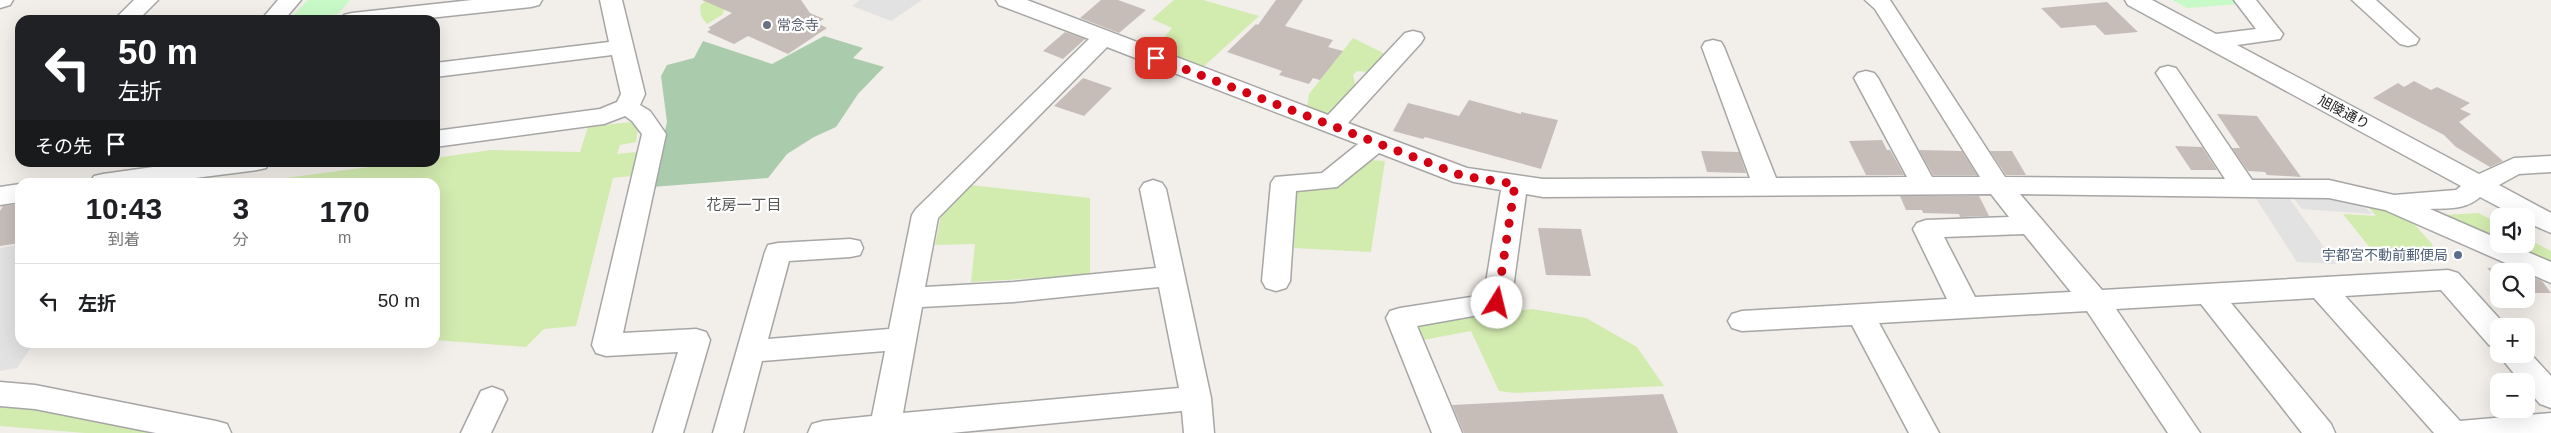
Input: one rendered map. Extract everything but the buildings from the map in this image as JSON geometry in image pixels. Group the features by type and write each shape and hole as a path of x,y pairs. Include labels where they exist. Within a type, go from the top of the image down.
{"street":[{"path":"130,15 147,0"},
{"path":"276,15 290,0"},
{"path":"379,15 432,5 531,0"},
{"path":"440,138 604,116 627,107 633,94 612,0"},
{"path":"1007,0 1331,127 1463,176 1543,188 1767,188 1924,185 2329,189 2392,203 2551,273"},
{"path":"1876,0 1883,5 1998,186 2095,300 2186,433"},
{"name":"旭陵通り","path":"2136,0 2551,224"},
{"path":"2212,41 2272,34 2245,0"},
{"path":"2362,0 2408,39"},
{"path":"884,430 925,215 1104,37"},
{"path":"1331,127 1412,38"},
{"path":"440,69 622,47"},
{"path":"1713,48 1767,188"},
{"path":"2168,73 2244,188"},
{"path":"1866,78 1924,185"},
{"path":"627,107 641,116 654,134 606,345 696,340 668,433"},
{"path":"1276,281 1284,183 1328,181 1375,143"},
{"path":"2392,203 2463,198 2478,185 2514,166 2551,164"},
{"path":"132,178 214,167"},
{"path":"1447,433 1400,318 1497,303 1515,184"},
{"path":"1152,189 1196,398 1198,433"},
{"path":"0,196 15,194"},
{"path":"1966,308 1926,230 2032,225"},
{"path":"728,433 778,252 850,248"},
{"path":"910,298 1014,292 1170,276"},
{"path":"1742,321 2448,280 2490,327"},
{"path":"2320,288 2453,433"},
{"path":"2208,294 2320,433"},
{"path":"1860,314 1924,433"},
{"path":"751,351 902,339"},
{"path":"2521,363 2551,396"},
{"path":"0,394 35,397 216,433"},
{"path":"823,433 884,430 1196,398"},
{"path":"476,433 492,399"},
{"path":"2458,433 2551,425"}],"green space":[{"path":"308,0 350,0 338,14 294,15"},
{"path":"706,0 727,4 722,15 707,24 701,16 700,6"},
{"path":"1174,0 1203,0 1259,16 1202,68 1156,46 1172,28 1152,19"},
{"path":"2172,0 2237,0 2240,4 2187,8"},
{"path":"824,36 863,48 853,58 884,67 858,94 836,127 814,137 787,154 768,178 652,187 667,122 661,76 667,65 694,58 703,41 772,64"},
{"path":"1353,38 1385,54 1368,72 1357,71 1353,75 1355,84 1331,117 1307,108 1309,94"},
{"path":"639,121 636,142 620,145 617,154 637,152 631,176 613,178 576,326 544,329 526,347 440,340 440,178 286,178 369,167 440,167 440,157 491,150 580,152 588,127"},
{"path":"1370,160 1385,161 1371,252 1294,248 1297,188 1340,187"},
{"path":"970,185 1090,198 1090,275 971,282 975,244 935,245 942,211"},
{"path":"2366,204 2407,216 2432,244 2438,258 2379,259 2343,214 2376,216"},
{"path":"2478,213 2490,219 2490,237 2444,215"},
{"path":"2535,243 2551,251 2551,264 2526,253 2535,253"},
{"path":"1532,309 1586,318 1637,347 1664,386 1516,393 1499,391 1471,331 1423,340 1417,323"},
{"path":"0,400 183,433 85,433 0,426"}],"shaded area":[{"path":"860,0 922,0 891,21 852,6"},
{"path":"2253,194 2287,195 2336,264 2297,262"},
{"path":"2291,195 2338,198 2360,202 2372,214 2302,209"},
{"path":"15,246 15,348 31,348 17,368 0,371 0,248"}],"place":[{"name":"常念寺","path":"767,25"},
{"name":"宇都宮不動前郵便局","path":"2458,255"}],"district":[{"name":"花房一丁目","path":"744,205"}],"route":[{"path":"1156,58 1331,127 1463,176 1515,184 1497,303"}]}
